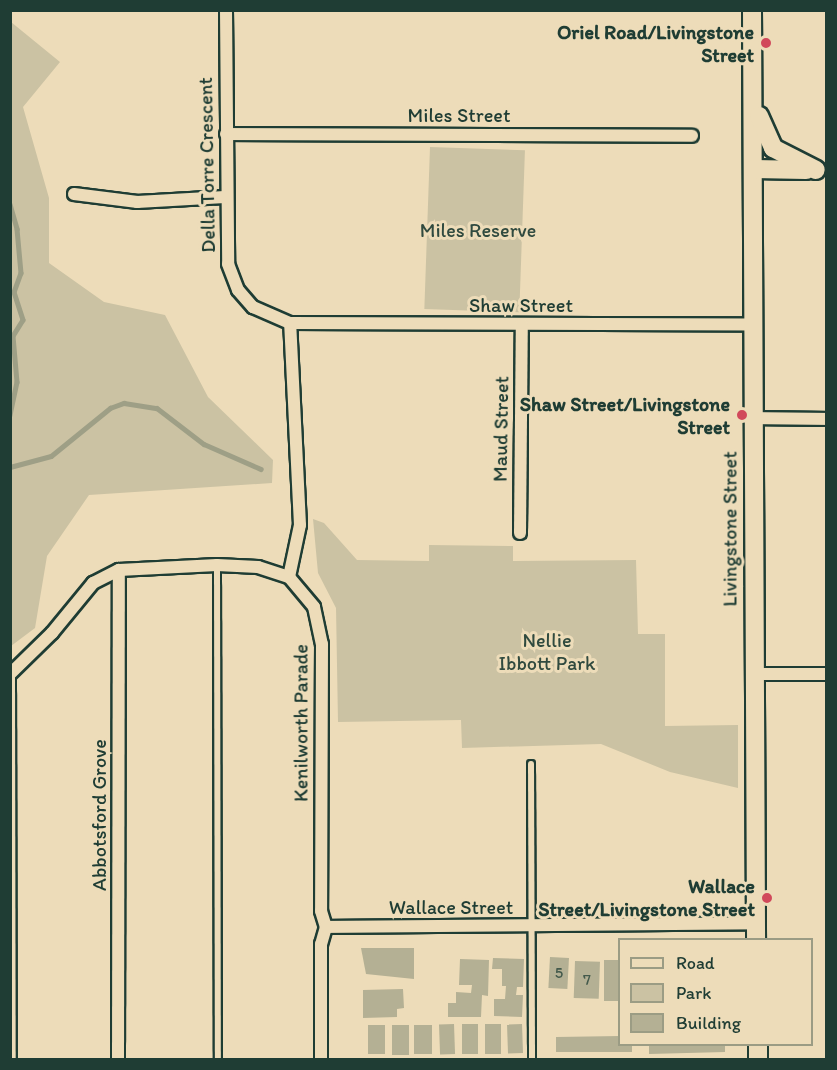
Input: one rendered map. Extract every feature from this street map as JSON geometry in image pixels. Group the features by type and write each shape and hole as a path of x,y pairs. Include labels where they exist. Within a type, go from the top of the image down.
{"main road":[{"name":"Livingstone Street","path":"752,10 756,931"},
{"path":"753,85 769,142 782,155 821,170"},
{"path":"754,170 821,170"}],"street":[{"name":"Della Torre Crescent","path":"226,10 225,197 228,264 238,290 253,307 290,323"},
{"name":"Miles Street","path":"226,134 692,136"},
{"path":"74,194 137,202 225,197"},
{"path":"11,673 52,633 93,583 119,570 217,565 258,567 289,577 300,525 290,323"},
{"name":"Shaw Street","path":"290,323 752,324"},
{"name":"Maud Street","path":"520,533 522,324"},
{"path":"752,418 826,419"},
{"name":"Abbotsford Grove","path":"118,1059 119,570"},
{"name":"Kenilworth Parade","path":"289,577 314,607 322,644 321,911 326,927 321,944 321,1059"},
{"path":"754,674 826,674"},
{"name":"Wallace Street","path":"326,927 531,926 756,931"}],"lane":[{"path":"217,565 218,1059"},
{"path":"11,673 13,1059"},
{"path":"531,764 532,1059"}],"green space":[{"path":"11,22 60,62 23,107 49,198 49,263 104,302 165,315 208,397 273,460 272,483 89,495 47,556 35,628 11,646"},
{"name":"Miles Reserve","path":"430,147 525,150 519,312 424,309"},
{"name":"Nellie Ibbott Park","path":"313,519 324,523 357,560 429,561 429,545 513,546 513,561 636,560 638,634 665,634 665,726 738,725 738,788 670,772 601,744 462,748 461,720 338,722 336,608 318,573"}],"building":[{"path":"361,948 414,948 414,979 366,974"},
{"path":"550,957 569,958 567,989 548,988"},
{"path":"493,958 524,959 523,987 517,987 516,995 523,995 522,1017 494,1016 494,999 505,999 506,986 502,986 502,969 492,969"},
{"path":"460,959 489,960 488,996 482,995 481,1017 448,1017 448,1003 456,1003 456,992 471,993 472,985 459,985"},
{"path":"604,960 618,960 618,1001 604,1001"},
{"path":"575,961 600,962 599,999 574,998"},
{"path":"403,989 404,1008 397,1009 397,1017 363,1018 363,990"},
{"path":"454,1024 455,1054 440,1055 439,1025"},
{"path":"462,1024 478,1024 478,1054 462,1054"},
{"path":"485,1024 501,1024 501,1054 485,1054"},
{"path":"522,1024 523,1053 508,1054 507,1025"},
{"path":"368,1025 385,1025 385,1054 368,1054"},
{"path":"392,1025 409,1025 409,1055 392,1055"},
{"path":"414,1025 432,1025 432,1054 414,1054"},
{"path":"618,1036 618,1046 632,1046 632,1052 556,1052 556,1037"},
{"path":"649,1046 725,1046 725,1052 649,1054"}],"waterway":[{"path":"10,204 17,229 21,273 14,292 23,320 13,336 17,382 10,415"},
{"path":"10,467 51,456 110,408 124,403 157,408 204,444 261,469"}],"place":[{"name":"Oriel Road/Livingstone Street","path":"766,43"},
{"name":"Shaw Street/Livingstone Street","path":"742,415"},
{"name":"Wallace Street/Livingstone Street","path":"767,898"}]}
